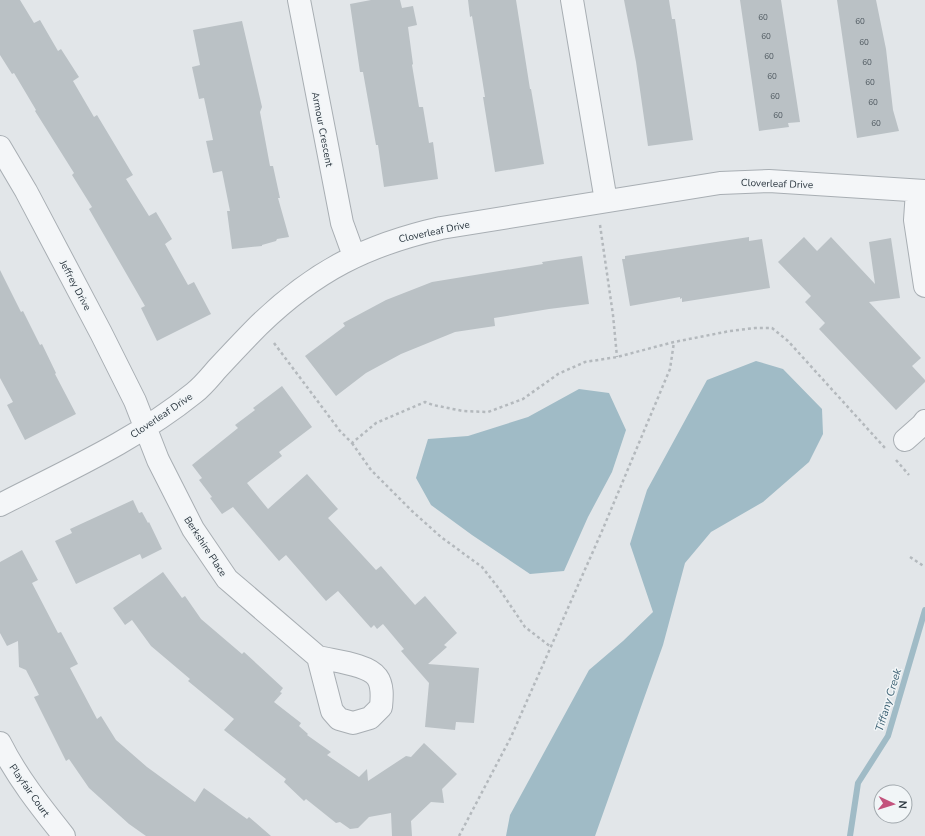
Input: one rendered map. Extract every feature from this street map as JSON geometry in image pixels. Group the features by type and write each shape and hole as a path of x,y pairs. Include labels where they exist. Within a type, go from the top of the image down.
{"street":[{"name":"Armour Crescent","path":"299,0 342,223 354,256"},
{"path":"572,0 606,201"},
{"name":"Jeffrey Drive","path":"0,147 26,191 101,333 146,426"},
{"name":"Cloverleaf Drive","path":"0,505 113,446 174,408 196,392 276,309 328,269 354,256 398,238 441,228 720,183 769,181 921,191"},
{"path":"921,191 915,220 925,286"},
{"path":"896,449 925,421"},
{"name":"Berkshire Place","path":"146,426 158,460 192,529 226,579 318,657"},
{"name":"Playfair Court","path":"0,742 10,762 37,803 64,836"}],"path":[{"path":"600,225 613,315 616,357"},
{"path":"352,443 376,423 425,402 463,411 488,412 523,399 558,374 586,362 616,357 674,342 730,331 755,328 772,328 788,341 896,449 910,475"},
{"path":"459,836 511,736 551,647 670,369 674,342"},
{"path":"274,343 340,431 352,443 371,470 412,511 441,537 482,567 500,590 525,627 551,647"},
{"path":"910,557 925,567"}],"water":[{"path":"756,361 783,369 822,409 823,434 809,462 763,502 711,532 685,563 663,645 595,836 506,836 510,815 589,670 623,641 653,612 630,544 647,490 707,380"},
{"path":"579,389 609,393 626,430 612,472 588,517 564,571 530,574 431,505 416,478 428,439 468,436 528,417"}],"building":[{"path":"0,0 20,0 34,23 40,20 58,51 61,49 79,77 73,81 94,117 97,115 133,175 126,179 149,216 156,212 172,239 165,244 188,285 194,282 211,314 157,341 141,308 145,306 89,209 92,207 72,175 74,173 35,111 36,110 14,73 12,74 0,55"},
{"path":"371,0 400,0 402,8 413,6 417,25 408,27 412,65 419,107 423,107 429,143 433,142 438,179 384,187 378,145 376,145 363,72 360,72 350,4"},
{"path":"468,0 516,0 544,164 495,172 483,97 485,97"},
{"path":"624,0 669,0 672,19 675,19 693,140 648,146 636,62"},
{"path":"740,0 781,0 800,122 788,123 789,127 759,131"},
{"path":"837,0 876,0 886,49 893,110 899,131 857,138"},
{"path":"242,21 262,107 260,112 270,166 273,166 280,198 278,198 289,237 277,239 276,241 262,246 232,249 227,211 230,211 222,171 213,173 206,141 213,140 204,98 199,99 192,67 200,65 193,30"},
{"path":"749,237 749,241 762,239 770,288 682,302 682,298 680,299 680,297 630,306 622,259 625,259 625,256"},
{"path":"804,237 817,251 831,237 875,284 869,242 891,238 900,298 869,302 921,358 912,366 925,380 925,382 896,410 819,329 825,323 805,302 811,296 778,262"},
{"path":"582,256 589,304 494,318 495,326 455,332 401,354 366,373 336,396 305,356 345,326 343,323 386,300 432,282 543,264 542,262"},
{"path":"0,270 21,312 23,311 40,345 42,344 56,373 55,374 76,414 25,440 7,405 13,402 0,378"},
{"path":"282,386 312,427 279,452 282,456 247,483 268,509 307,474 338,509 328,518 376,570 381,566 415,605 425,596 457,633 444,645 447,647 428,664 479,668 474,723 456,722 455,730 425,727 429,683 401,651 404,649 383,624 377,629 374,625 371,628 338,591 326,601 286,555 279,561 233,507 222,514 210,498 212,497 199,480 202,478 192,465 238,428 235,425 255,410 253,408"},
{"path":"133,500 139,513 142,512 148,523 149,522 162,549 142,559 140,554 76,584 55,541 72,533 70,529"},
{"path":"22,550 38,580 32,583 58,633 61,632 78,664 70,668 97,719 101,716 116,740 147,767 195,802 204,788 247,819 249,817 271,836 146,836 129,824 89,788 69,759 66,761 34,697 39,695 26,670 19,667 18,641 7,646 0,633 0,562"},
{"path":"163,572 182,598 185,596 201,619 242,654 244,652 283,688 280,692 282,693 274,702 301,723 299,726 308,734 307,735 331,752 327,755 359,777 367,769 368,781 406,756 411,757 424,743 457,774 442,789 444,803 431,802 411,821 412,836 392,836 391,813 369,817 358,828 350,829 340,822 336,823 306,799 304,801 284,782 286,779 224,730 234,719 188,681 190,679 151,646 132,620 125,625 113,608"}],"waterway":[{"name":"Tiffany Creek","path":"850,836 858,783 888,736 925,610"}]}
